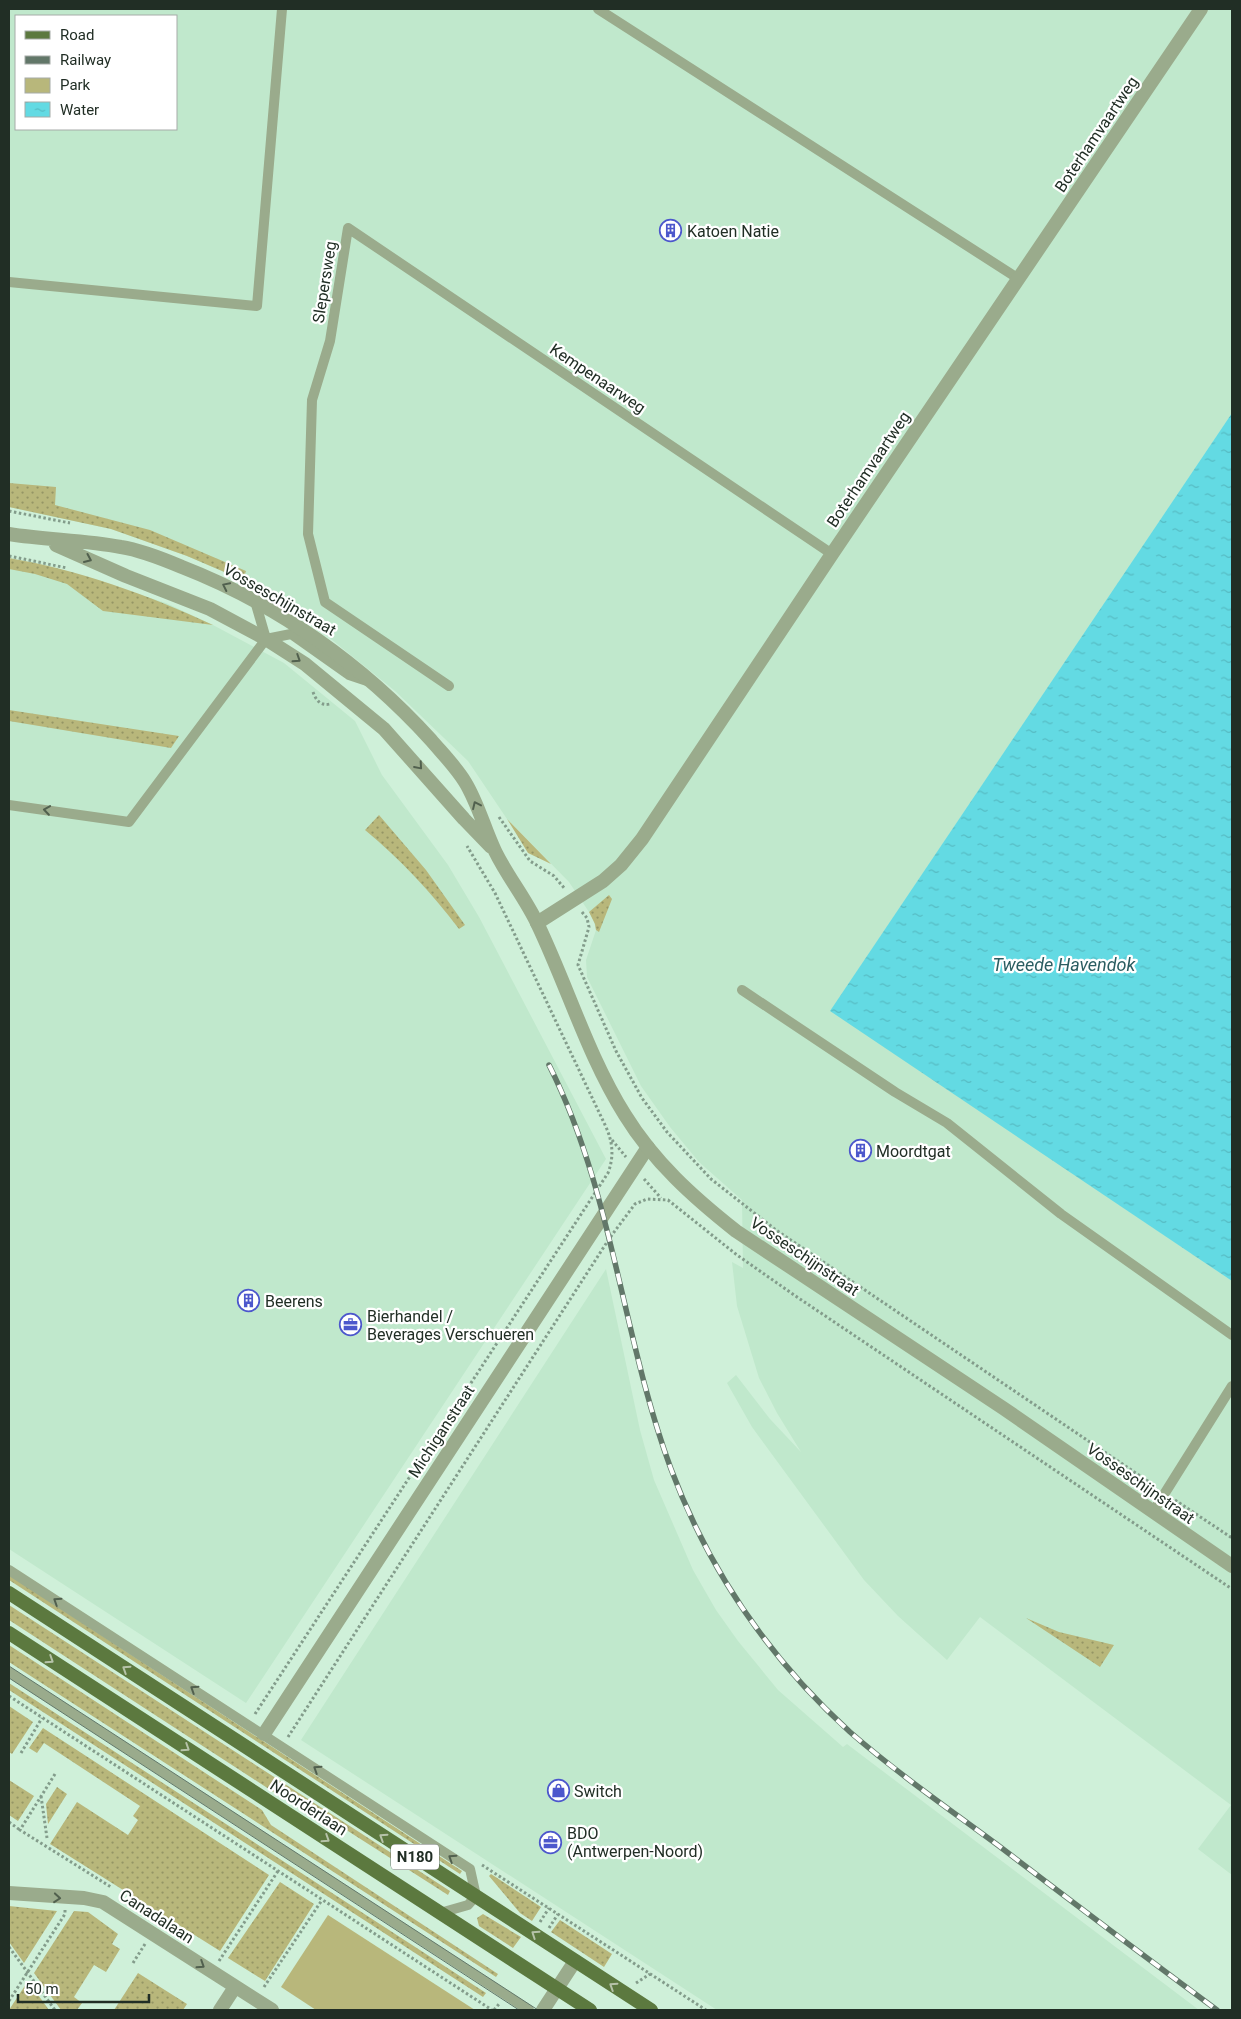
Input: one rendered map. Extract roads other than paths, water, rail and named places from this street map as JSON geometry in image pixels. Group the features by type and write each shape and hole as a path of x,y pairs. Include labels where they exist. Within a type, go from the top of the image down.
{"main road":[{"name":"Noorderlaan","path":"9,1592 651,2010"},
{"name":"Noorderlaan","path":"9,1633 590,2010"}],"street":[{"name":"Boterhamvaartweg","path":"537,923 609,876 642,838 1201,9"},
{"name":"Vosseschijnstraat","path":"9,534 44,540 122,547 192,571 255,601 314,637 373,683 423,732 465,781 478,808 494,850 537,923 597,1063 626,1117 686,1191 736,1231 1003,1408 1232,1566"},
{"name":"Vosseschijnstraat","path":"44,540 126,576 193,601 266,639 320,676 384,729 494,850"},
{"name":"Michiganstraat","path":"264,1734 648,1146"},
{"name":"Canadalaan","path":"9,1894 84,1898 103,1902 272,2010"},
{"path":"543,2010 575,1961"},
{"path":"220,2010 235,1987"}],"lane":[{"path":"9,282 257,306 282,9"},
{"path":"598,9 1019,279"},
{"name":"Slepersweg","path":"348,228 330,341 312,400 308,534 325,602 449,686"},
{"name":"Kempenaarweg","path":"348,228 832,554"},
{"path":"255,601 266,639"},
{"path":"9,805 129,822 266,639 291,634 349,675 373,683"},
{"path":"742,990 894,1092 947,1124 1060,1214 1232,1335"},
{"path":"1153,1512 1232,1386"},
{"path":"9,1570 470,1869 476,1896 468,1905 440,1914"},
{"path":"9,1672 529,2010"}],"water":[{"name":"Tweede Havendok","path":"1232,413 1232,1281 830,1011"}],"tram line":[{"path":"9,1666 538,2010"},
{"path":"9,1678 519,2010"}],"railway":[{"path":"549,1065 571,1113 588,1163 603,1214 640,1368 654,1419 671,1469 686,1507 723,1578 768,1644 821,1704 850,1732 886,1762 1217,2010"}],"place":[{"name":"Katoen Natie","path":"671,231"},
{"name":"Moordtgat","path":"860,1151"},
{"name":"Beerens","path":"249,1301"},
{"name":"Bierhandel / Beverages Verschueren","path":"351,1325"},
{"name":"Switch","path":"558,1791"},
{"name":"BDO (Antwerpen-Noord)","path":"551,1842"}]}
